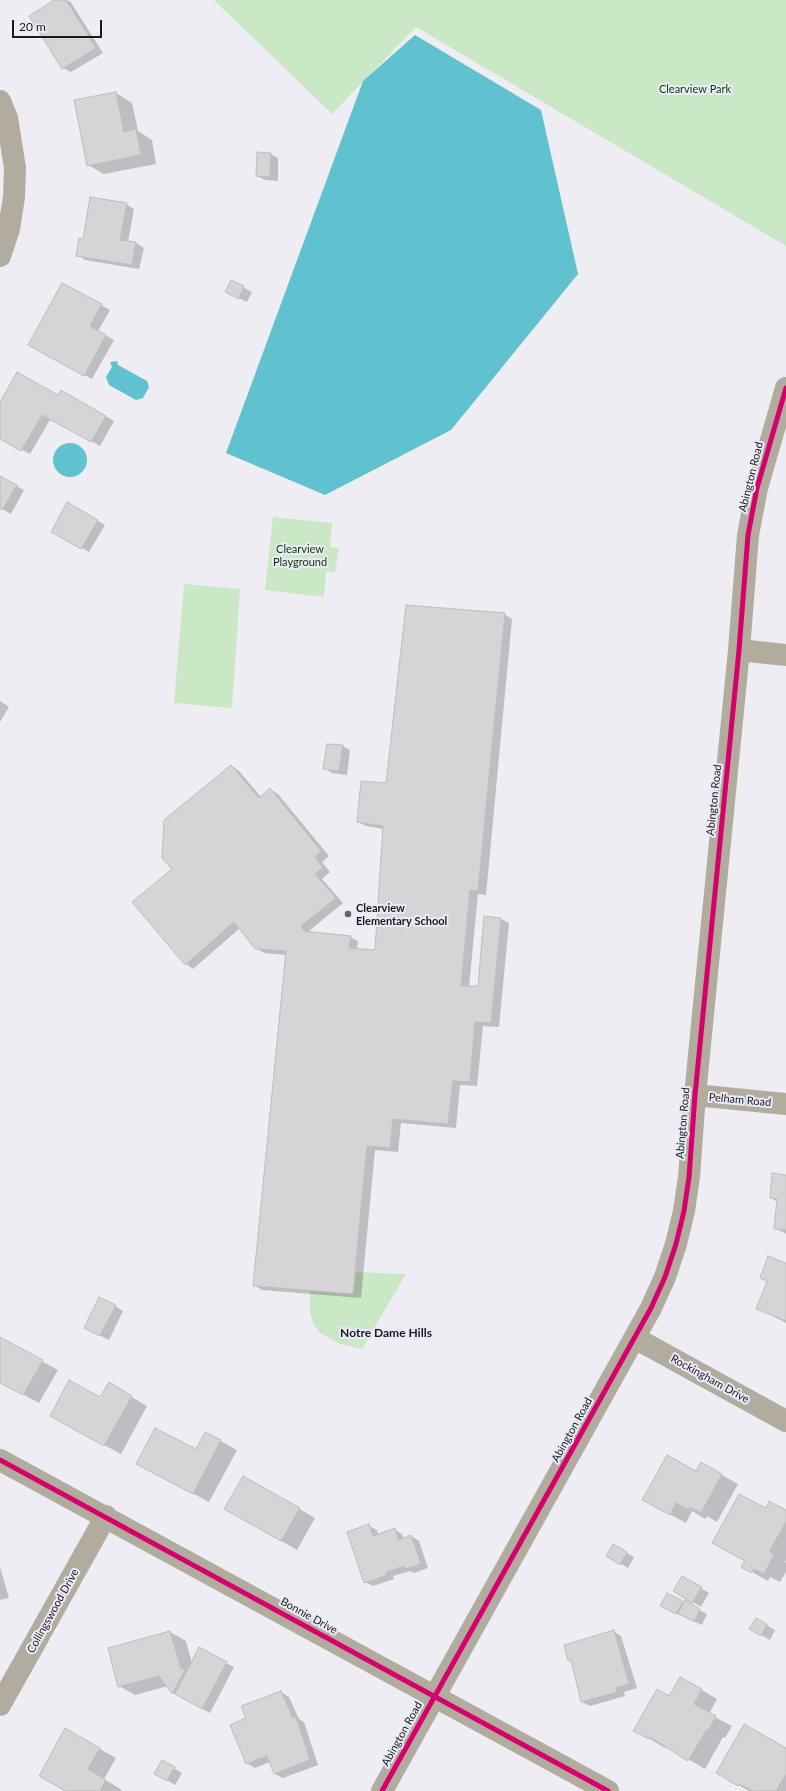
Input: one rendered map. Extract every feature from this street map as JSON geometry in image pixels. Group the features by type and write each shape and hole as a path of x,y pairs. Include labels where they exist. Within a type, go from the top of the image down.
{"street":[{"path":"0,101 7,118 15,168 14,197 9,228 0,256"},
{"name":"Abington Road","path":"382,1791 635,1338 659,1289 676,1244 684,1211 689,1176 695,1095 739,650 744,568 752,513 766,454 786,388"},
{"path":"739,650 786,655"},
{"name":"Pelham Road","path":"695,1095 786,1104"},
{"name":"Rockingham Drive","path":"635,1338 786,1421"},
{"name":"Bonnie Drive","path":"0,1460 106,1516 608,1791"},
{"name":"Collingswood Drive","path":"0,1705 106,1516"}],"green space":[{"name":"Clearview Park","path":"214,0 786,0 786,246 416,27 332,114"},
{"name":"Clearview Playground","path":"273,517 332,523 330,547 339,548 335,572 326,572 324,597 265,590"},
{"path":"184,584 240,589 232,708 174,703"},
{"path":"356,1272 406,1274 362,1349 340,1344 320,1333 313,1323 310,1312 310,1290 353,1294"}],"water":[{"path":"415,35 541,110 578,274 451,430 325,495 226,453 363,81"},
{"path":"117,361 118,365 147,381 149,387 143,398 136,400 109,385 106,377 112,367 110,362"},
{"path":"70,443 82,448 87,460 82,472 70,477 58,472 53,460 58,448"}],"building":[{"path":"54,0 66,0 96,48 62,69 29,16"},
{"path":"116,92 124,132 136,129 141,155 87,166 74,100"},
{"path":"257,152 271,153 270,177 256,176"},
{"path":"90,197 127,203 120,240 136,242 132,265 76,256 79,238 83,239"},
{"path":"231,280 244,286 239,299 225,292"},
{"path":"62,283 102,304 90,326 106,335 84,376 28,345"},
{"path":"17,372 58,395 61,390 106,416 91,442 42,415 21,451 0,439 0,402"},
{"path":"0,476 17,485 2,510 0,509"},
{"path":"67,502 98,520 81,549 51,532"},
{"path":"406,605 505,613 478,891 470,890 461,986 478,986 484,916 501,918 491,1023 475,1022 470,1082 453,1081 448,1124 393,1119 390,1148 367,1146 353,1294 253,1286 286,951 255,949 234,922 185,965 132,902 172,869 162,858 164,820 231,765 259,798 270,788 321,851 315,857 323,868 315,874 336,898 301,926 304,931 351,936 349,948 375,950 383,826 357,822 361,781 386,783"},
{"path":"327,744 343,745 339,771 323,769"},
{"path":"772,1173 786,1175 786,1230 774,1229 777,1199 770,1198"},
{"path":"768,1256 786,1263 786,1321 756,1309 767,1281 760,1278"},
{"path":"99,1297 116,1305 100,1336 84,1328"},
{"path":"0,1337 43,1360 23,1395 0,1383"},
{"path":"69,1380 100,1397 109,1382 132,1396 104,1446 50,1416"},
{"path":"155,1428 196,1449 205,1432 221,1440 193,1494 136,1464"},
{"path":"667,1455 696,1471 701,1462 722,1474 701,1513 690,1507 689,1510 676,1503 670,1515 642,1500"},
{"path":"243,1476 300,1508 281,1541 224,1509"},
{"path":"739,1494 766,1508 769,1501 786,1510 786,1522 769,1552 774,1555 764,1574 754,1569 751,1573 741,1567 745,1561 712,1543"},
{"path":"369,1524 373,1536 395,1528 398,1540 411,1535 421,1564 405,1569 404,1566 386,1572 387,1575 364,1583 347,1532"},
{"path":"613,1544 627,1552 620,1565 606,1556"},
{"path":"682,1576 702,1587 692,1603 673,1591"},
{"path":"667,1593 683,1601 676,1614 660,1606"},
{"path":"685,1600 700,1609 694,1622 678,1613"},
{"path":"756,1618 767,1624 761,1636 749,1629"},
{"path":"614,1630 629,1684 616,1688 618,1692 581,1702 571,1660 568,1661 564,1645"},
{"path":"170,1631 181,1668 185,1670 172,1694 159,1676 118,1687 108,1648"},
{"path":"199,1647 227,1662 202,1709 175,1694"},
{"path":"680,1677 702,1689 694,1704 716,1716 709,1730 707,1729 688,1761 650,1737 649,1739 633,1731 657,1689 669,1696"},
{"path":"281,1691 293,1718 296,1717 310,1760 274,1774 267,1756 246,1764 230,1725 246,1718 241,1706"},
{"path":"744,1724 786,1748 786,1774 776,1791 753,1791 739,1784 738,1786 716,1773"},
{"path":"65,1728 100,1748 88,1769 106,1780 100,1791 65,1791 39,1776"},
{"path":"162,1760 175,1767 167,1781 154,1774"}],"cycle path":[{"path":"382,1791 651,1308 665,1277 676,1244 684,1211 689,1177 695,1095 739,650 748,535 757,488 786,388"},
{"path":"0,1460 608,1791"}],"place":[{"name":"Clearview Elementary School","path":"348,914"}],"district":[{"name":"Notre Dame Hills","path":"386,1333"}]}
